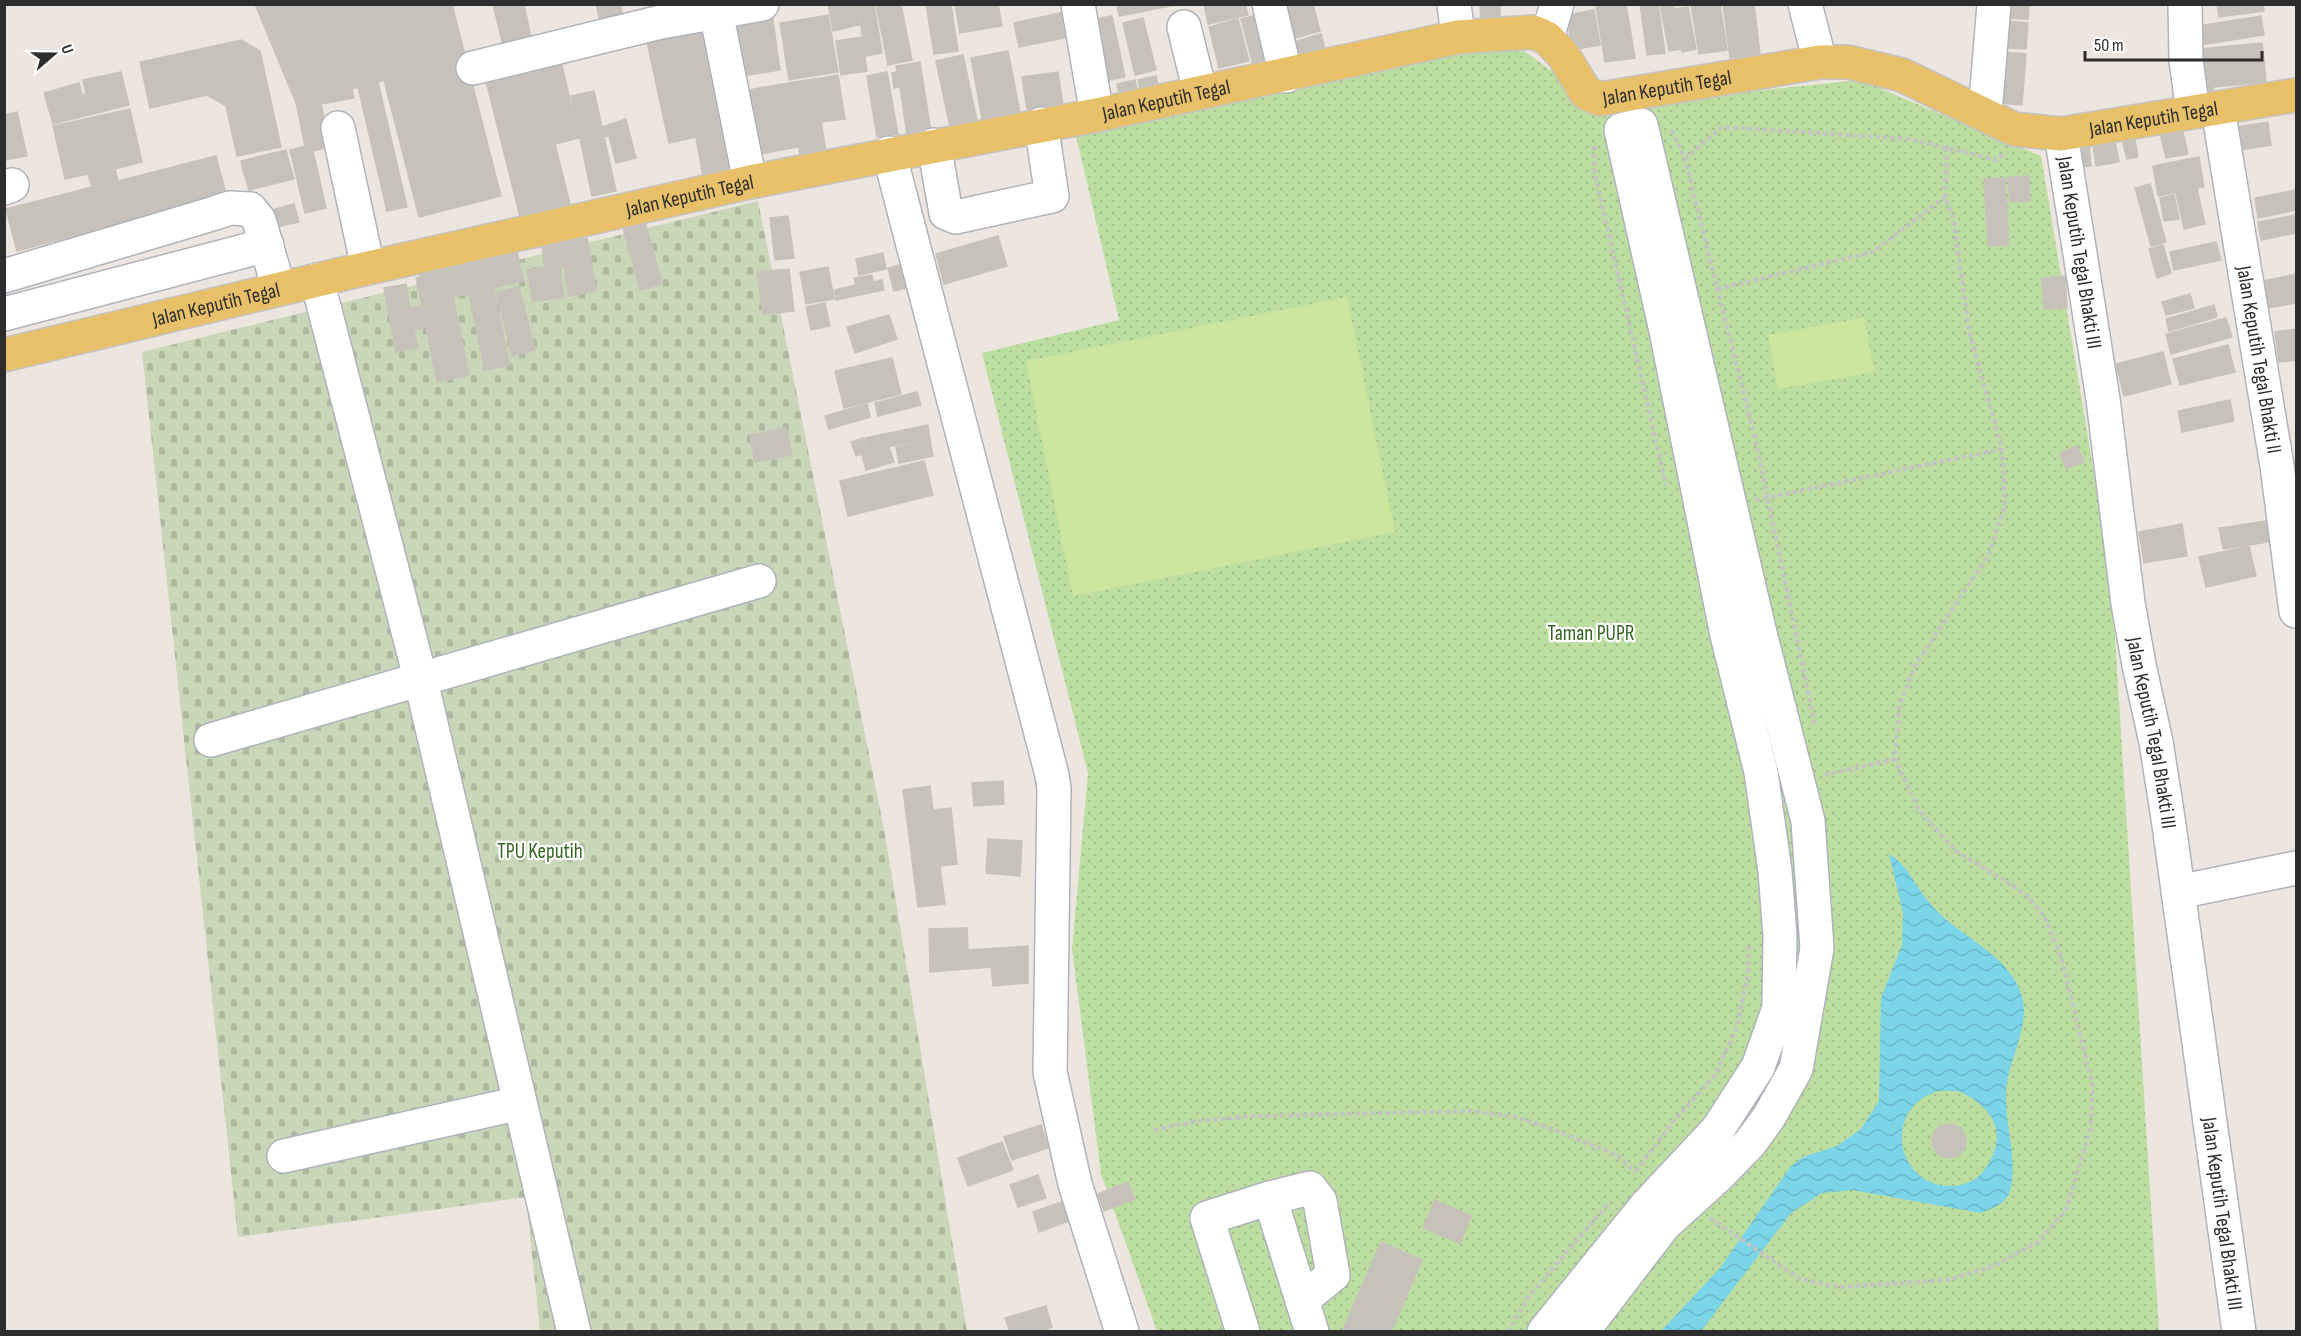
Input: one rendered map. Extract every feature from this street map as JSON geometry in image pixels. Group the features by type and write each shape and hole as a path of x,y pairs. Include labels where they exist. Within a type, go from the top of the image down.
{"main road":[{"name":"Jalan Keputih Tegal","path":"4,355 368,268 750,182 889,153 1097,115 1458,37 1533,32 1547,38 1563,55 1586,93 1600,99 1820,62 1848,62 1902,75 2014,129 2061,134 2296,95"}],"street":[{"path":"473,68 661,22 762,4"},
{"path":"1078,4 1097,115"},
{"path":"1269,4 1286,76"},
{"path":"1454,4 1458,37"},
{"path":"1547,38 1557,4"},
{"path":"1806,4 1820,62"},
{"path":"1985,114 1994,4"},
{"name":"Jalan Keputih Tegal Bhakti II","path":"2185,4 2186,60 2206,110 2277,466 2296,611"},
{"path":"716,12 750,182"},
{"path":"1184,27 1200,92"},
{"path":"934,145 946,213 956,217 1052,196 1041,124"},
{"path":"338,128 368,268"},
{"path":"1544,1332 1655,1216 1750,1143 1796,1070 1817,948 1808,821 1730,506 1677,326 1631,128"},
{"name":"Jalan Keputih Tegal Bhakti III","path":"2061,134 2103,399 2128,603 2156,742 2239,1332"},
{"path":"889,153 1052,775 1054,789 1050,1072 1075,1184 1122,1332"},
{"path":"4,276 230,208 250,209 259,220 279,289"},
{"path":"4,314 267,245"},
{"path":"317,280 421,681 574,1332"},
{"path":"1582,1332 1655,1216 1725,1119 1758,1066 1779,1008 1780,935 1775,871 1761,772 1727,635 1677,326"},
{"path":"211,740 421,681 759,581"},
{"path":"1761,772 1793,763"},
{"path":"2178,892 2296,868"},
{"path":"284,1156 520,1103"},
{"path":"1243,1332 1207,1218 1310,1188 1320,1201 1333,1275 1302,1300"},
{"path":"1270,1198 1312,1332"}],"path":[{"path":"1685,159 1722,127 1909,139 1997,160 2004,154 2014,129"},
{"path":"1631,128 1605,135 1594,147 1594,169 1667,490"},
{"path":"1737,1236 1800,1279 1839,1287 1947,1280 1994,1266 2038,1242 2066,1210 2090,1131 2093,1087 2061,956 2044,916 2027,895 1955,850 1918,809 1895,759 1899,707 1915,666 1989,554 2005,505 2002,449 1970,335 1953,218 1945,197 1946,148"},
{"path":"1717,289 1873,252 1945,197"},
{"path":"1730,506 2002,449"},
{"path":"1825,775 1895,759"},
{"path":"1632,1177 1672,1123 1715,1075 1736,1030 1748,974 1750,938"},
{"path":"1154,1130 1197,1120 1255,1116 1471,1111 1512,1116 1547,1127 1617,1155 1636,1171"},
{"path":"1508,1332 1529,1296 1613,1198"}],"green space":[{"name":"Taman PUPR","path":"1513,43 1601,107 1860,80 2041,156 2111,575 2159,1331 1157,1331 1101,1174 1072,949 1088,773 982,353 1119,320 1074,127"},
{"name":"TPU Keputih","path":"758,201 884,829 967,1331 540,1331 526,1197 238,1237 142,352"},
{"path":"1347,297 1395,532 1073,596 1026,361"},
{"path":"1864,318 1874,372 1778,389 1768,335"}],"water":[{"path":"1889,854 1902,864 1939,913 2000,962 2010,973 2023,999 2022,1026 2006,1093 2013,1164 2011,1188 2007,1198 1981,1213 1852,1190 1822,1193 1791,1213 1701,1331 1661,1331 1720,1268 1791,1166 1803,1157 1837,1146 1861,1129 1879,1101 1881,998 1902,945 1903,913","holes":["1958,1091 1970,1097 1989,1113 1994,1122 1997,1133 1992,1156 1982,1173 1972,1181 1954,1186 1935,1184 1919,1175 1909,1163 1903,1148 1902,1131 1907,1116 1918,1102 1935,1092"]}],"building":[{"path":"255,4 452,4 501,196 419,217 384,80 378,82 407,207 387,211 358,87 352,89 354,98 321,104 330,147 313,151 326,208 305,213 290,150 305,146 296,103"},
{"path":"493,4 524,4 532,43 504,50"},
{"path":"596,4 620,4 624,20 601,26"},
{"path":"828,4 856,4 859,25 833,31"},
{"path":"857,4 874,4 882,53 866,56"},
{"path":"876,4 901,4 912,60 888,65"},
{"path":"926,4 951,4 958,51 934,54"},
{"path":"955,4 998,4 1002,26 960,33"},
{"path":"1117,4 1180,4 1119,16"},
{"path":"1204,4 1245,4 1248,15 1208,24"},
{"path":"1271,4 1313,4 1320,31 1281,42"},
{"path":"1480,4 1500,4 1500,18 1481,19"},
{"path":"1626,4 1635,58 1605,62 1596,7"},
{"path":"1640,4 1658,4 1665,53 1647,55"},
{"path":"1660,4 1673,4 1682,49 1669,51"},
{"path":"1691,4 1720,4 1727,50 1699,54"},
{"path":"1723,4 1754,4 1760,54 1730,58"},
{"path":"1994,4 2029,4 2028,19 1994,18"},
{"path":"2217,4 2263,4 2264,11 2219,17"},
{"path":"1688,7 1696,49 1682,52 1674,9"},
{"path":"1074,10 1079,35 1019,47 1014,23"},
{"path":"1594,10 1600,45 1572,50 1567,15"},
{"path":"772,13 775,35 732,42 728,20"},
{"path":"1261,14 1274,67 1255,72 1241,19"},
{"path":"828,15 838,72 813,76 804,19"},
{"path":"1112,16 1125,77 1099,82 1086,21"},
{"path":"2261,16 2264,35 2194,46 2191,27"},
{"path":"1143,18 1156,70 1135,75 1123,23"},
{"path":"707,19 738,172 703,177 696,137 669,143 645,33"},
{"path":"804,19 813,76 789,80 780,23"},
{"path":"1238,19 1249,61 1219,68 1209,27"},
{"path":"2006,21 2028,23 2026,49 1991,47"},
{"path":"1321,34 1326,53 1285,64 1280,46"},
{"path":"775,35 780,70 737,77 732,42"},
{"path":"862,37 867,71 841,75 836,41"},
{"path":"241,40 260,51 281,147 237,156 226,106 207,95 150,108 140,62"},
{"path":"2262,43 2264,60 2192,67 2190,50"},
{"path":"1008,51 1020,112 982,119 971,58"},
{"path":"1991,51 2026,54 2022,105 1987,102"},
{"path":"963,55 977,121 950,127 936,61"},
{"path":"560,57 579,138 555,144 536,62"},
{"path":"2264,60 2266,82 2213,87 2214,98 2194,89 2192,67"},
{"path":"534,61 570,204 520,217 484,73"},
{"path":"920,62 931,132 907,135 900,87 894,88 892,73 897,72 896,66"},
{"path":"121,72 129,105 53,124 44,93 79,83 82,95 86,94 83,80"},
{"path":"887,72 898,134 877,137 867,76"},
{"path":"1058,72 1063,105 1027,110 1022,77"},
{"path":"838,75 845,119 821,122 814,79"},
{"path":"1156,76 1160,95 1142,98 1138,80"},
{"path":"814,79 826,151 800,155 788,83"},
{"path":"1135,80 1139,100 1121,104 1117,84"},
{"path":"788,83 799,147 776,151 764,87"},
{"path":"764,87 776,151 750,156 739,92"},
{"path":"594,91 602,127 626,119 636,158 616,163 609,136 604,137 616,191 592,196 571,96"},
{"path":"130,109 142,162 115,169 118,181 216,156 227,197 107,241 100,229 17,251 6,209 92,187 88,174 65,179 53,126"},
{"path":"17,112 27,156 4,160 4,115"},
{"path":"2268,122 2271,145 2233,151 2229,128"},
{"path":"2182,128 2188,154 2166,158 2160,133"},
{"path":"2134,134 2138,157 2127,159 2121,136"},
{"path":"2115,141 2119,162 2096,166 2093,145"},
{"path":"2089,144 2091,166 2067,167 2065,145"},
{"path":"286,150 288,159 243,170 241,161"},
{"path":"2199,157 2204,187 2158,196 2153,166"},
{"path":"288,159 294,179 249,190 243,170"},
{"path":"2029,176 2030,201 2010,202 2008,177"},
{"path":"2005,178 2009,245 1988,246 1984,179"},
{"path":"2150,184 2166,242 2151,246 2135,188"},
{"path":"2197,189 2205,224 2184,229 2176,193"},
{"path":"2296,190 2296,210 2258,218 2255,198"},
{"path":"2174,195 2179,219 2164,221 2160,198"},
{"path":"294,204 299,222 276,227 272,210"},
{"path":"2296,215 2296,233 2261,240 2258,222"},
{"path":"788,216 794,258 775,260 770,218"},
{"path":"644,218 662,284 640,290 622,224"},
{"path":"998,236 1007,266 944,284 936,254"},
{"path":"587,238 596,291 569,296 560,242"},
{"path":"560,242 564,266 559,267 564,297 533,302 527,270 545,267 542,245"},
{"path":"2216,242 2221,260 2174,270 2170,252"},
{"path":"2163,245 2171,273 2157,278 2149,249"},
{"path":"517,252 524,281 493,288 510,365 485,370 469,294 453,297 469,375 437,382 426,327 414,330 418,348 396,352 384,288 406,284 410,308 422,306 416,278 420,277 420,274"},
{"path":"883,253 886,269 859,275 856,259"},
{"path":"904,264 910,287 894,291 888,268"},
{"path":"828,267 834,299 806,304 800,272"},
{"path":"789,269 794,311 763,314 757,272"},
{"path":"2296,274 2296,303 2269,308 2263,281"},
{"path":"872,275 873,282 882,280 884,290 836,300 834,290 856,285 854,278"},
{"path":"2065,276 2067,308 2044,309 2042,278"},
{"path":"519,287 535,350 512,356 496,292"},
{"path":"2190,294 2194,308 2166,315 2162,302"},
{"path":"825,303 830,326 811,330 806,307"},
{"path":"2214,305 2217,317 2169,331 2166,319"},
{"path":"889,315 897,339 855,353 847,327"},
{"path":"2226,318 2232,337 2171,354 2166,334"},
{"path":"2296,329 2296,360 2279,362 2275,332"},
{"path":"2228,345 2235,372 2180,385 2173,359"},
{"path":"2163,352 2171,384 2124,396 2116,364"},
{"path":"892,358 901,394 844,408 835,371"},
{"path":"917,392 921,405 878,416 875,403"},
{"path":"2230,400 2234,421 2182,432 2178,411"},
{"path":"867,404 870,417 829,429 825,416"},
{"path":"928,425 930,439 892,446 889,433"},
{"path":"786,428 792,455 755,462 750,435"},
{"path":"889,433 892,446 869,453 865,438"},
{"path":"863,438 868,452 856,456 851,442"},
{"path":"930,440 933,456 899,463 896,447"},
{"path":"2077,446 2084,462 2066,469 2060,453"},
{"path":"889,447 894,462 866,470 862,455"},
{"path":"924,461 933,495 848,516 840,481"},
{"path":"2265,521 2269,542 2223,549 2219,528"},
{"path":"2182,524 2187,556 2144,563 2139,532"},
{"path":"2249,546 2256,576 2206,587 2199,557"},
{"path":"1003,781 1004,804 974,806 972,783"},
{"path":"930,786 933,810 951,808 957,864 940,866 945,904 918,907 903,790"},
{"path":"988,839 1022,841 1020,876 986,873"},
{"path":"967,928 968,950 1028,946 1028,983 993,986 991,967 930,972 929,929"},
{"path":"1949,1124 1961,1129 1966,1141 1961,1153 1949,1158 1937,1153 1932,1141 1937,1129"},
{"path":"1041,1125 1048,1148 1012,1160 1004,1137"},
{"path":"1002,1142 1013,1170 968,1186 958,1158"},
{"path":"1038,1175 1046,1198 1018,1207 1010,1185"},
{"path":"1128,1182 1135,1199 1104,1211 1098,1194"},
{"path":"1067,1200 1074,1219 1039,1232 1033,1212"},
{"path":"1435,1200 1471,1216 1460,1243 1423,1228"},
{"path":"1381,1242 1422,1260 1391,1332 1342,1332"},
{"path":"1046,1306 1052,1327 1039,1332 1010,1332 1005,1318"}]}
